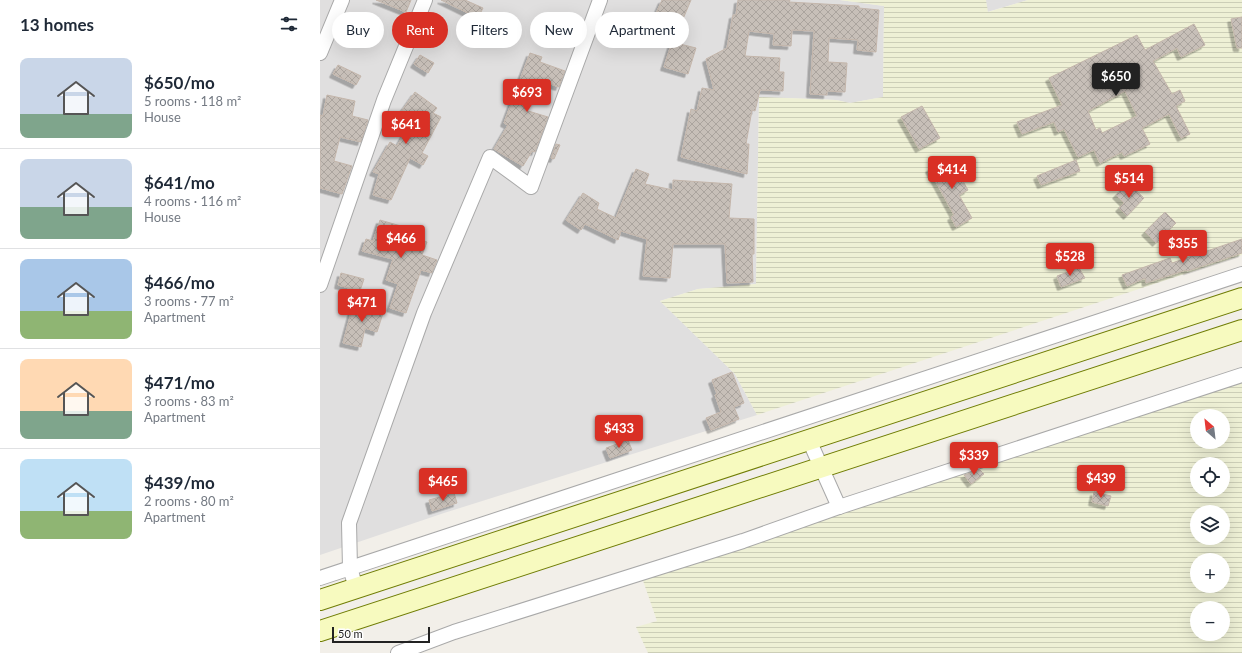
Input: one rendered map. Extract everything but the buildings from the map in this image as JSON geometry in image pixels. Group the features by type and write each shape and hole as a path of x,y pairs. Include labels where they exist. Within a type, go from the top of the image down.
{"main road":[{"path":"320,600 1242,298"},
{"path":"320,631 1242,330"}],"street":[{"path":"320,53 342,0"},
{"path":"320,286 384,100 425,0"},
{"path":"356,588 350,568 348,523 424,313 490,157 531,187 600,0"},
{"path":"320,578 1242,274"},
{"path":"398,653 454,632 743,541 839,507 1242,375"},
{"path":"809,440 839,507"}],"shaded area":[{"path":"320,0 840,0 884,6 883,97 850,103 836,100 759,97 756,284 698,289 660,301 735,374 757,415 444,513 320,555"},
{"path":"986,0 1028,0 987,12"}],"green space":[{"path":"840,0 986,0 988,12 1028,0 1242,0 1242,255 757,415 735,374 660,301 698,289 756,284 759,97 836,100 850,103 883,97 884,6"},
{"path":"1242,375 1242,653 648,653 636,627 657,621 640,572"}]}
